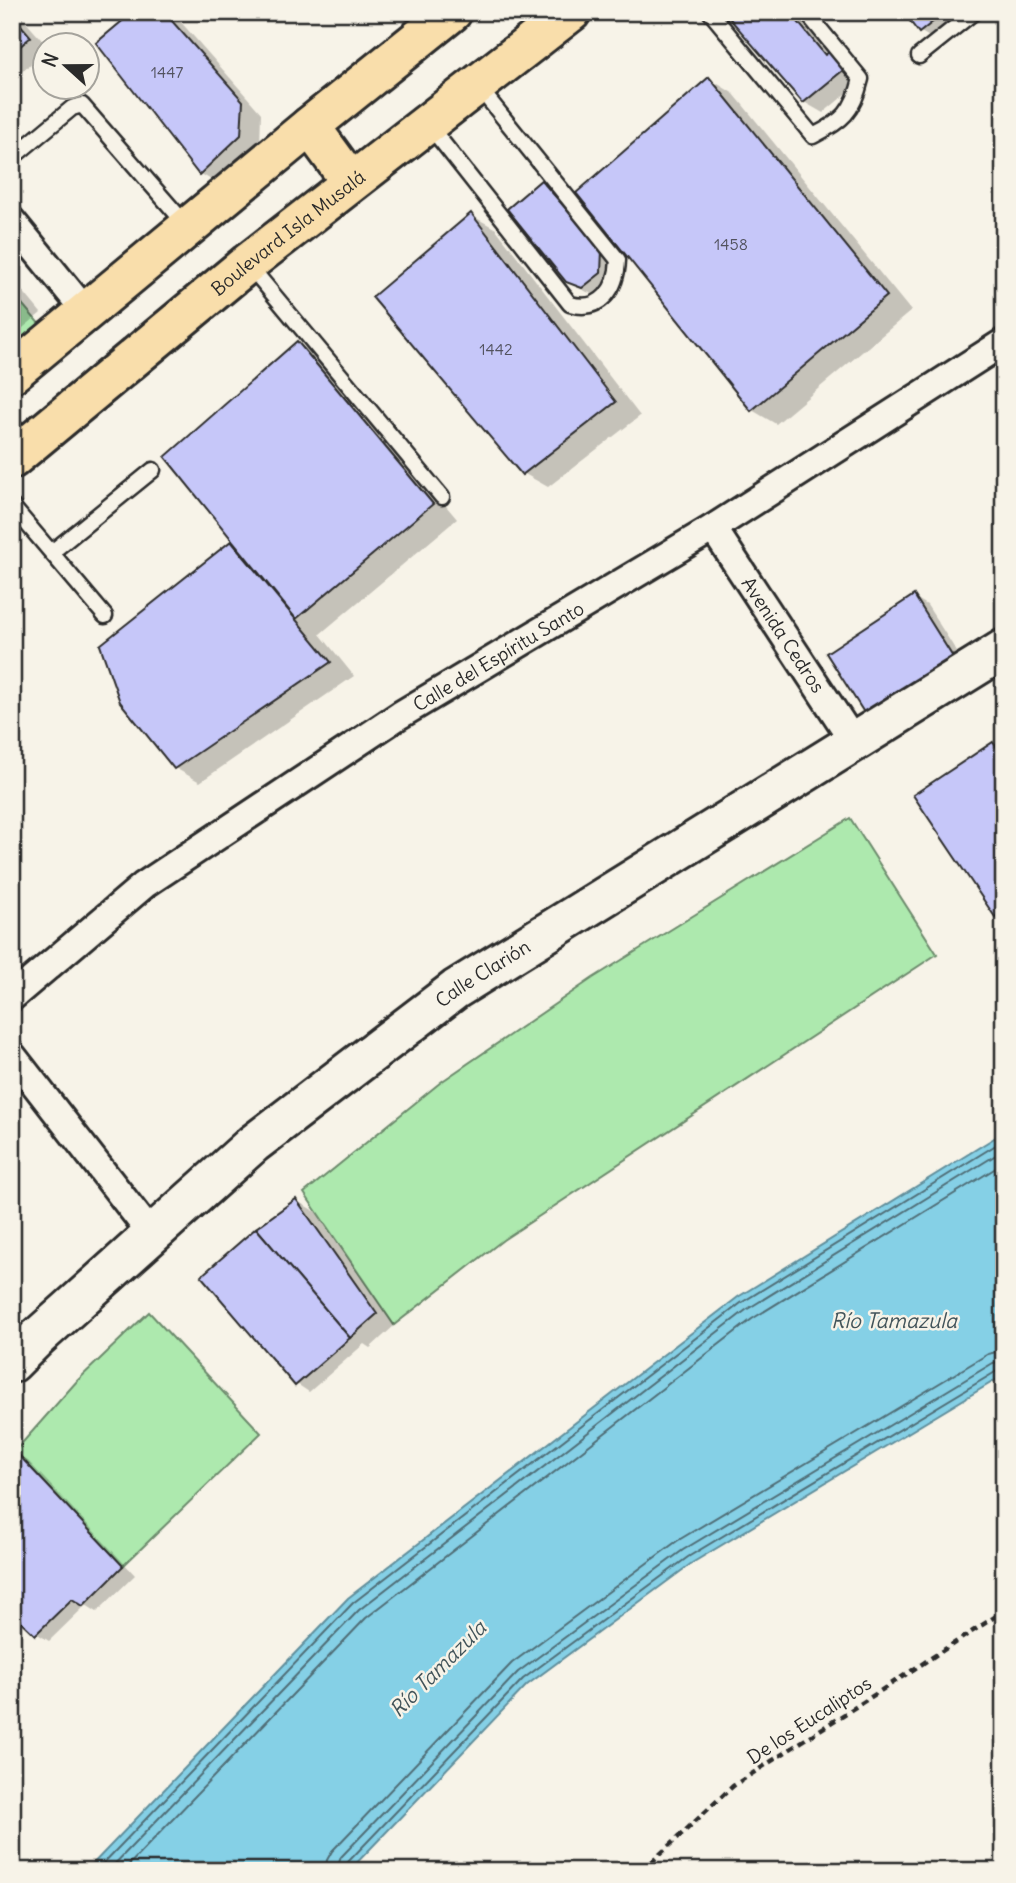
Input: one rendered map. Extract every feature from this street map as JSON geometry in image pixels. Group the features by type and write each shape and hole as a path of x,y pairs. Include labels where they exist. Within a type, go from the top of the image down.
{"main road":[{"path":"12,373 452,12"},
{"name":"Boulevard Isla Musalá","path":"12,459 248,263 570,12"},
{"path":"310,126 351,181"}],"street":[{"path":"12,221 86,312"},
{"name":"Calle del Espíritu Santo","path":"12,997 144,885 400,715 713,528 1004,342"},
{"name":"Avenida Cedros","path":"713,528 854,743"},
{"name":"Calle Clarión","path":"12,1363 253,1144 456,989 1004,649"},
{"path":"12,1055 152,1235"}],"lane":[{"path":"710,12 813,136 833,126 855,103 861,79 806,12"},
{"path":"919,55 975,12"},
{"path":"427,123 570,304 582,308 593,305 610,292 617,275 618,260 477,84"},
{"path":"12,158 72,108 82,105 189,228"},
{"path":"248,263 442,497"},
{"path":"52,552 153,470"},
{"path":"12,506 105,616"}],"path":[{"name":"De los Eucaliptos","path":"642,1871 733,1786 1004,1611"}],"green space":[{"path":"17,298 48,334 12,362 12,303"},
{"path":"850,818 937,954 503,1240 394,1325 304,1193 441,1082 593,978"},
{"path":"149,1312 261,1433 123,1566 15,1451 77,1381"}],"water":[{"name":"Río Tamazula","path":"1004,1132 1004,1375 692,1563 527,1685 349,1871 86,1871 348,1598 738,1297"}],"building":[{"path":"133,12 164,12 243,101 241,135 199,175 102,51 102,38"},
{"path":"724,12 790,12 825,55 835,48 847,67 803,103"},
{"path":"903,12 945,12 919,33"},
{"path":"12,15 31,37 12,53"},
{"path":"709,77 887,296 751,411 576,193"},
{"path":"541,180 602,250 601,273 582,288 566,282 507,209"},
{"path":"471,213 616,402 522,475 372,297"},
{"path":"297,341 433,504 296,619 165,457"},
{"path":"231,541 331,662 174,769 120,702 100,645"},
{"path":"914,595 966,678 877,733 826,653"},
{"path":"993,742 1004,758 1004,912 995,917 913,795"},
{"path":"296,1199 377,1314 350,1338 256,1228"},
{"path":"256,1228 350,1338 295,1386 201,1276"},
{"path":"15,1451 123,1566 83,1606 72,1599 35,1635 12,1613 12,1454"}]}
